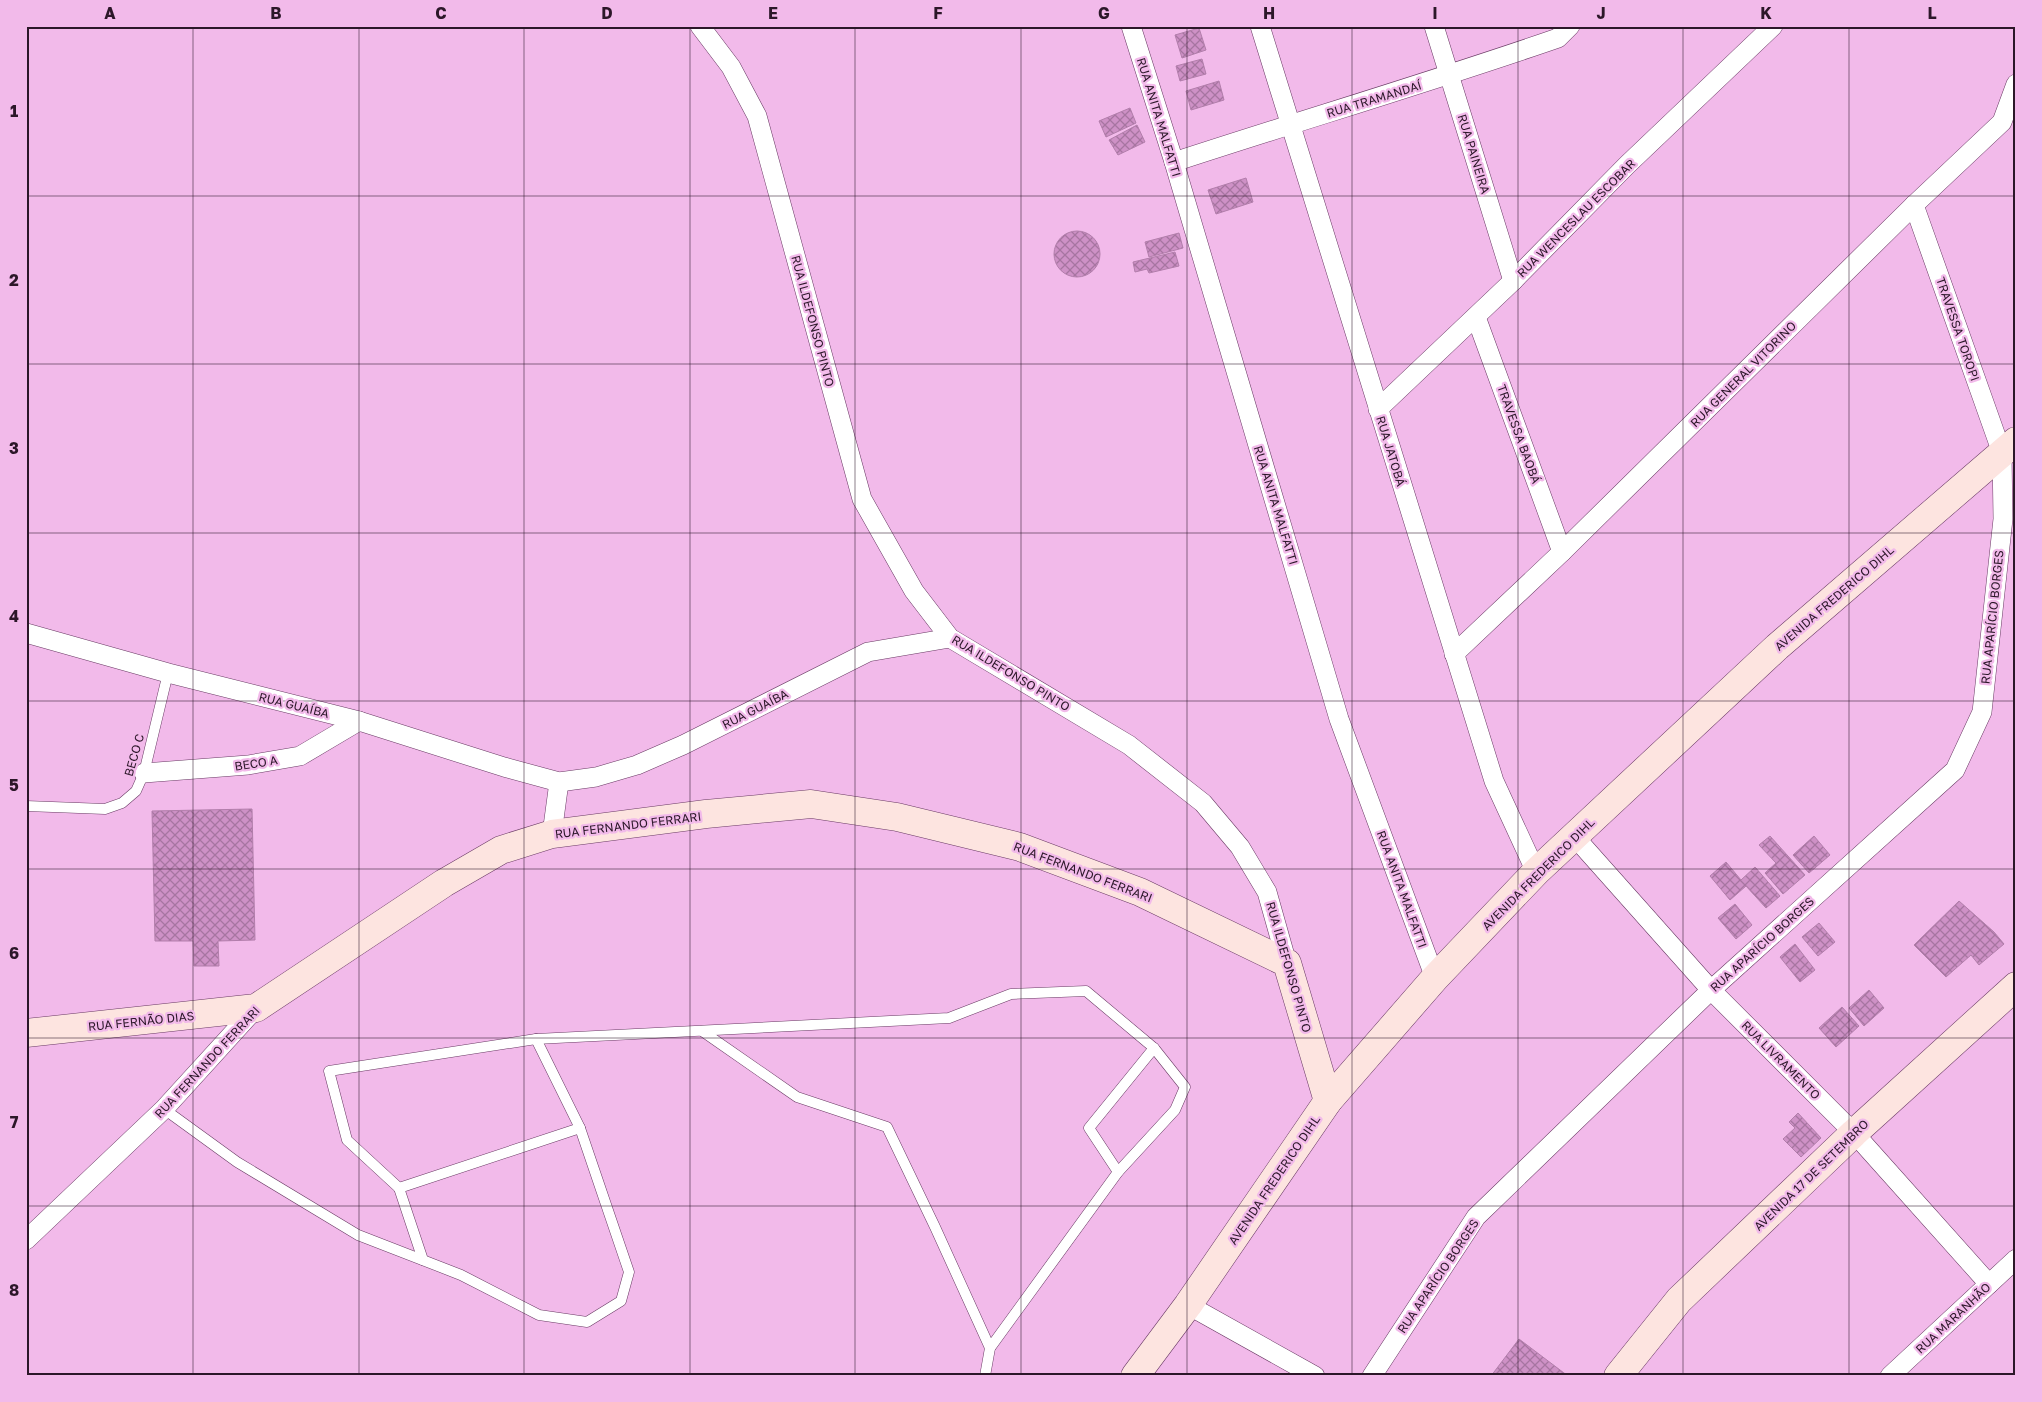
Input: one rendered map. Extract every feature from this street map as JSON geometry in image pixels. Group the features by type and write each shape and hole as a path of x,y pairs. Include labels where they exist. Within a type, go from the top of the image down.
{"main road":[{"name":"AVENIDA FREDERICO DIHL","path":"1135,1376 1188,1305 1328,1101 1435,978 1536,872 1777,647 2009,447"},
{"name":"RUA FERNANDO FERRARI","path":"256,1008 444,883 501,850 552,834 706,814 811,804 897,817 1020,847 1140,892 1287,963"},
{"name":"RUA ILDEFONSO PINTO","path":"1287,963 1328,1101"},
{"name":"AVENIDA 17 DE SETEMBRO","path":"1618,1376 1679,1300 1854,1133 2016,986"},
{"name":"RUA FERNÃO DIAS","path":"26,1034 256,1008"}],"street":[{"name":"RUA ILDEFONSO PINTO","path":"700,26 731,67 757,116 862,499 914,591 950,638 1129,744 1202,803 1240,847 1267,892 1287,963"},
{"name":"RUA ANITA MALFATTI","path":"1131,26 1174,162 1339,719 1435,978"},
{"name":"RUA JATOBÁ","path":"1260,26 1494,782 1536,872"},
{"name":"RUA PAINEIRA","path":"1434,26 1513,281"},
{"name":"RUA WENCESLAU ESCOBAR","path":"1378,409 1476,317 1627,166 1774,26"},
{"name":"RUA TRAMANDAÍ","path":"1174,162 1290,124 1449,76 1558,38 1570,27"},
{"name":"RUA GENERAL VITORINO","path":"1454,654 1562,552 1914,205 2002,122 2016,84"},
{"name":"TRAVESSA TOROPI","path":"1914,205 2009,447"},
{"name":"TRAVESSA BAOBÁ","path":"1476,317 1562,552"},
{"name":"RUA APARÍCIO BORGES","path":"1372,1376 1476,1217 1711,990 1955,770 1982,712 2004,519 2009,447"},
{"name":"RUA GUAÍBA","path":"26,633 168,673 359,721 504,767 559,782 596,777 637,765 683,745 868,652 950,638"},
{"name":"BECO A","path":"144,773 248,765 300,756 359,721"},
{"path":"552,834 559,782"},
{"name":"RUA LIVRAMENTO","path":"1574,836 1711,990 1854,1133 1989,1284"},
{"name":"RUA FERNANDO FERRARI","path":"26,1240 164,1110 256,1008"},
{"name":"RUA MARANHÃO","path":"1890,1376 2016,1259"},
{"path":"1188,1305 1315,1376"}],"lane":[{"name":"BECO C","path":"26,806 105,809 122,803 136,791 144,773 168,673"},
{"path":"423,1260 399,1188 347,1140 329,1071 536,1039 949,1018 1011,994 1086,991 1154,1048 1184,1087 1176,1110 1118,1172 990,1348 985,1376"},
{"path":"702,1031 797,1097 887,1127 990,1348"},
{"path":"164,1110 237,1162 358,1234 461,1275 539,1315 587,1322 621,1301 629,1272 580,1128 536,1039"},
{"path":"1118,1172 1089,1128 1154,1048"},
{"path":"399,1188 580,1128"}],"building":[{"path":"1199,28 1206,50 1182,58 1175,35"},
{"path":"1202,59 1206,74 1180,81 1176,66"},
{"path":"1219,81 1224,100 1191,110 1186,91"},
{"path":"1130,108 1136,123 1106,137 1099,121"},
{"path":"1137,125 1145,142 1118,155 1109,140"},
{"path":"1246,178 1253,202 1216,214 1208,190"},
{"path":"1072,231 1082,231 1094,237 1099,245 1099,263 1094,271 1086,276 1072,277 1064,274 1057,267 1054,259 1054,249 1057,241 1064,234"},
{"path":"1179,233 1183,248 1149,257 1145,242"},
{"path":"1175,252 1179,266 1149,273 1147,269 1135,272 1133,262"},
{"path":"252,809 255,940 218,941 219,966 194,966 193,941 155,941 152,811"},
{"path":"1770,836 1805,875 1783,894 1765,873 1776,863 1759,845"},
{"path":"1814,836 1830,855 1809,873 1793,855"},
{"path":"1726,862 1741,880 1755,867 1780,896 1766,908 1746,886 1730,900 1710,876"},
{"path":"1959,901 1994,932 2004,944 1979,965 1971,955 1946,977 1914,945"},
{"path":"1735,904 1752,925 1736,939 1718,918"},
{"path":"1819,923 1835,942 1818,956 1802,937"},
{"path":"1795,944 1815,970 1800,982 1780,957"},
{"path":"1869,990 1884,1008 1864,1026 1849,1008"},
{"path":"1842,1007 1859,1026 1836,1047 1819,1028"},
{"path":"1798,1113 1821,1138 1801,1157 1783,1139 1795,1128 1789,1122"},
{"path":"1519,1339 1568,1376 1491,1376"}]}
